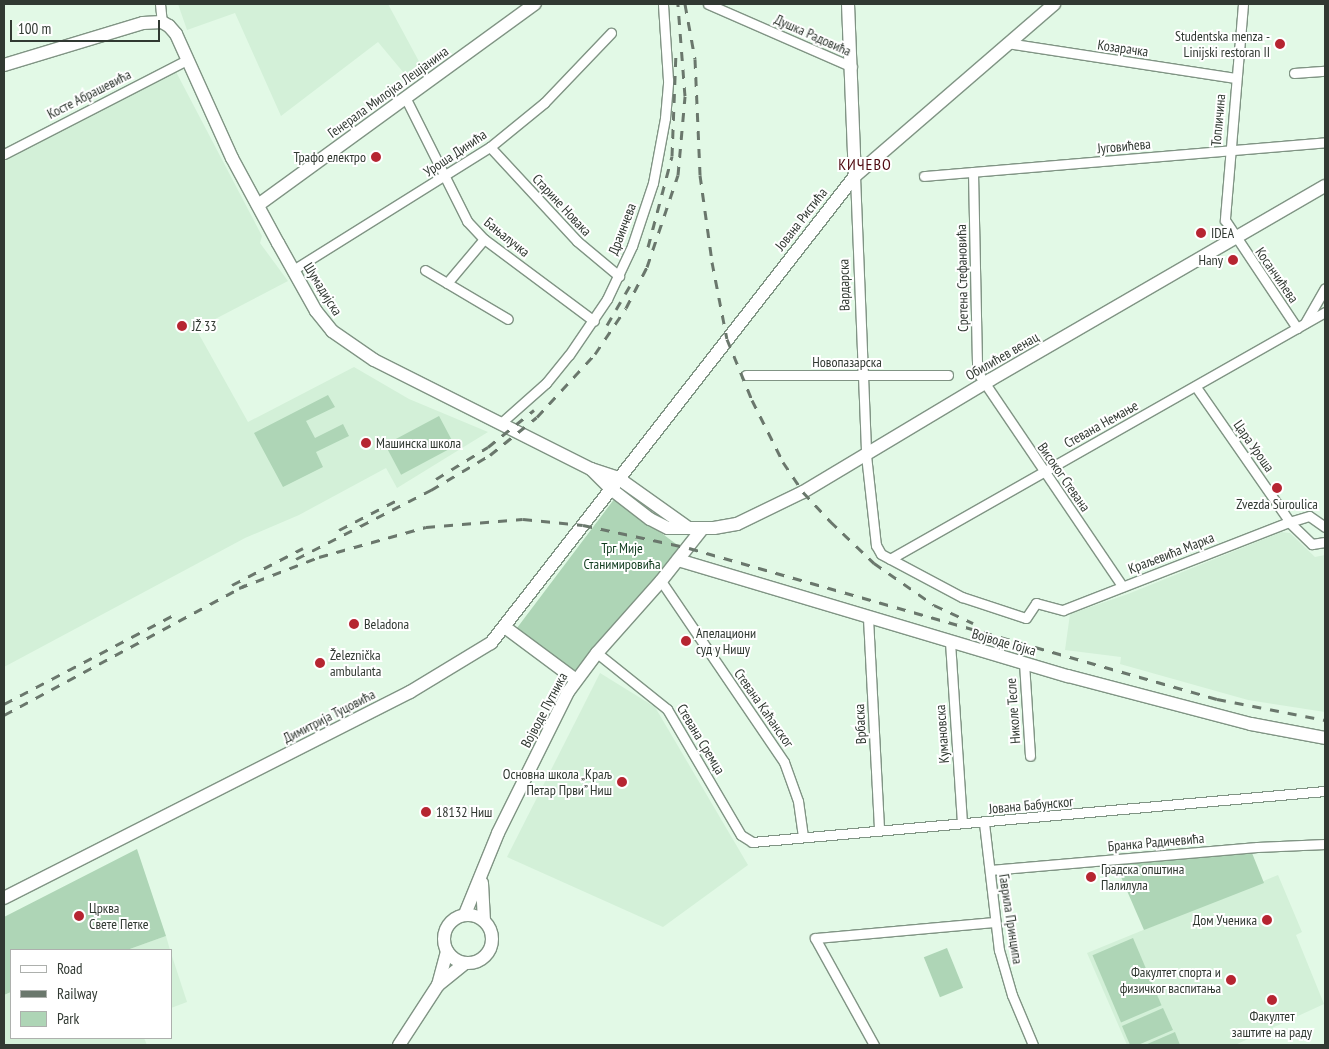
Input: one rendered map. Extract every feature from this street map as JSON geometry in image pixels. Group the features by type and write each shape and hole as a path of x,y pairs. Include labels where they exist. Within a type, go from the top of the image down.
{"street":[{"path":"4,64 143,23 162,22 160,4"},
{"name":"Генерала Милојка Лешјанина","path":"258,205 535,4"},
{"name":"Драинчева","path":"502,422 558,370 594,321 618,276 647,202 662,142 668,80 663,4"},
{"name":"Душка Радовића","path":"708,4 852,67"},
{"name":"Вардарска","path":"848,4 852,67 861,377 866,456 876,545 881,554 890,559"},
{"name":"Јована Ристића","path":"611,489 855,176 1054,4"},
{"name":"Топличина","path":"1234,237 1225,216 1235,78 1243,4"},
{"name":"Шумадијска","path":"162,22 176,34 258,205 316,311 352,348 502,422 590,469 618,478"},
{"name":"Уроша Динића","path":"293,270 490,148 544,103 611,33"},
{"name":"Козарачка","path":"1007,43 1235,78"},
{"name":"Косте Абрашевића","path":"4,154 187,60"},
{"path":"1294,73 1325,71"},
{"name":"Бањалучка","path":"406,97 467,222 484,239 594,321"},
{"name":"Југовићева","path":"924,176 1325,142"},
{"name":"Старине Новака","path":"490,148 584,248 618,276"},
{"name":"Сретена Стефановића","path":"973,172 977,362 983,384"},
{"name":"Обилићев венац","path":"611,489 650,519 668,528 687,527 702,529 726,527 748,519 804,492 983,384 1325,186"},
{"name":"Косанчићева","path":"1234,237 1301,326"},
{"path":"447,283 484,239"},
{"path":"425,270 508,319"},
{"path":"1301,326 1325,288"},
{"name":"Стевана Немање","path":"890,559 1196,387 1325,312"},
{"name":"Новопазарска","path":"746,375 861,377 948,375"},
{"name":"Високог Стевана","path":"983,384 1122,586"},
{"name":"Цара Уроша","path":"1196,387 1289,522"},
{"name":"Шумадијска","path":"590,469 611,489"},
{"name":"Обилићев венац","path":"618,478 687,527"},
{"name":"Димитрија Туцовића","path":"4,898 428,683 485,648 506,628 611,489"},
{"name":"Краљевића Марка","path":"890,559 962,597 1026,618 1036,603 1063,610 1289,522 1309,516 1325,527"},
{"path":"1289,522 1312,544 1325,542"},
{"name":"Војводе Путника","path":"399,1045 438,985 447,951 444,939 447,928 454,919 465,914 482,879 498,833 576,680 597,653 661,581 702,529"},
{"name":"Војводе Гојка","path":"678,560 1024,664 1251,724 1325,738"},
{"name":"Стевана Каћанског","path":"661,581 784,762 798,801 803,836"},
{"name":"Врбаска","path":"868,618 879,829"},
{"path":"506,628 576,680"},
{"name":"Кумановска","path":"950,642 962,824"},
{"name":"Стевана Сремца","path":"597,653 667,709 741,836"},
{"name":"Николе Тесле","path":"1024,664 1030,756"},
{"name":"Јована Бабунског","path":"741,836 752,842 879,829 984,823 1325,791"},
{"name":"Гаврила Принципа","path":"984,823 994,922 1012,995 1033,1045"},
{"name":"Бранка Радичевића","path":"990,870 1247,848 1325,844"},
{"name":"Војводе Путника","path":"438,985 466,963 481,960 491,947 493,937 484,920 482,879"},
{"path":"465,914 484,920"},
{"path":"874,1045 815,938 994,922"},
{"path":"447,951 466,963"}],"shaded area":[{"path":"178,4 388,4 422,67 408,78 378,42 281,116 235,13 187,30"},
{"path":"174,68 262,236 260,243 288,281 196,329 248,422 354,367 409,399 488,432 397,488 386,468 299,515 245,538 4,667 4,158"},
{"path":"1281,532 1290,533 1315,557 1325,555 1325,712 1248,700 1120,664 1121,657 1065,650 1070,614 1128,594"},
{"name":"Основна школа „Краљ Петар Први” Ниш","path":"600,673 655,707 748,865 663,927 507,857"},
{"path":"1278,875 1302,932 1296,935 1324,1004 1235,1045 1127,1045 1087,953"},
{"path":"166,936 170,949 130,949"},
{"path":"172,956 187,1002 172,1008"},
{"path":"10,992 10,1039 144,1039 147,1045 4,1045 4,995"}],"green space":[{"path":"328,395 335,407 306,421 315,438 343,424 349,436 316,452 323,467 283,487 254,433"},
{"path":"439,416 455,446 401,475 385,445"},
{"name":"Трг Мије Станимировића","path":"615,498 681,548 581,681 515,631"},
{"path":"137,849 166,936 130,949 10,949 10,992 4,995 4,917"},
{"path":"1252,853 1264,883 1144,930 1118,870 1122,863"},
{"path":"1133,938 1162,1005 1121,1022 1092,955"},
{"path":"947,948 963,988 940,997 924,957"},
{"path":"1163,1008 1173,1030 1138,1045 1130,1045 1122,1026"},
{"path":"1175,1032 1180,1045 1145,1045"}],"railway":[{"path":"296,559 431,490 490,455 537,417 595,354 626,308 647,267 678,175 685,96 678,4"},
{"path":"685,4 695,59 700,175 712,262 727,339 752,400 783,462 803,492 830,521 874,563 934,605 973,623"},
{"path":"648,247 672,156 676,53"},
{"path":"607,325 631,284"},
{"path":"436,479 488,447 534,410"},
{"path":"339,530 399,499"},
{"path":"239,588 319,557 426,527 523,519 583,525 689,548 1217,699 1325,720"},
{"path":"232,585 303,548"},
{"path":"4,715 245,585"},
{"path":"4,704 177,613"}],"place":[{"name":"Studentska menza - Linijski restoran II","path":"1280,44"},
{"name":"Трафо електро","path":"376,157"},
{"name":"IDEA","path":"1201,233"},
{"name":"Hany","path":"1233,260"},
{"name":"JŽ 33","path":"182,326"},
{"name":"Машинска школа","path":"366,443"},
{"name":"Zvezda Suroulica","path":"1277,488"},
{"name":"Beladona","path":"354,624"},
{"name":"Апелациони суд у Нишу","path":"686,641"},
{"name":"Železnička ambulanta","path":"320,663"},
{"name":"Основна школа „Краљ Петар Први” Ниш","path":"622,782"},
{"name":"18132 Ниш","path":"426,812"},
{"name":"Градска општина Палилула","path":"1091,877"},
{"name":"Црква Свете Петке","path":"79,916"},
{"name":"Дом Ученика","path":"1267,920"},
{"name":"Факултет спорта и физичког васпитања","path":"1231,980"},
{"name":"Факултет заштите на раду","path":"1272,1000"}],"district":[{"name":"КИЧЕВО","path":"865,164"}]}
